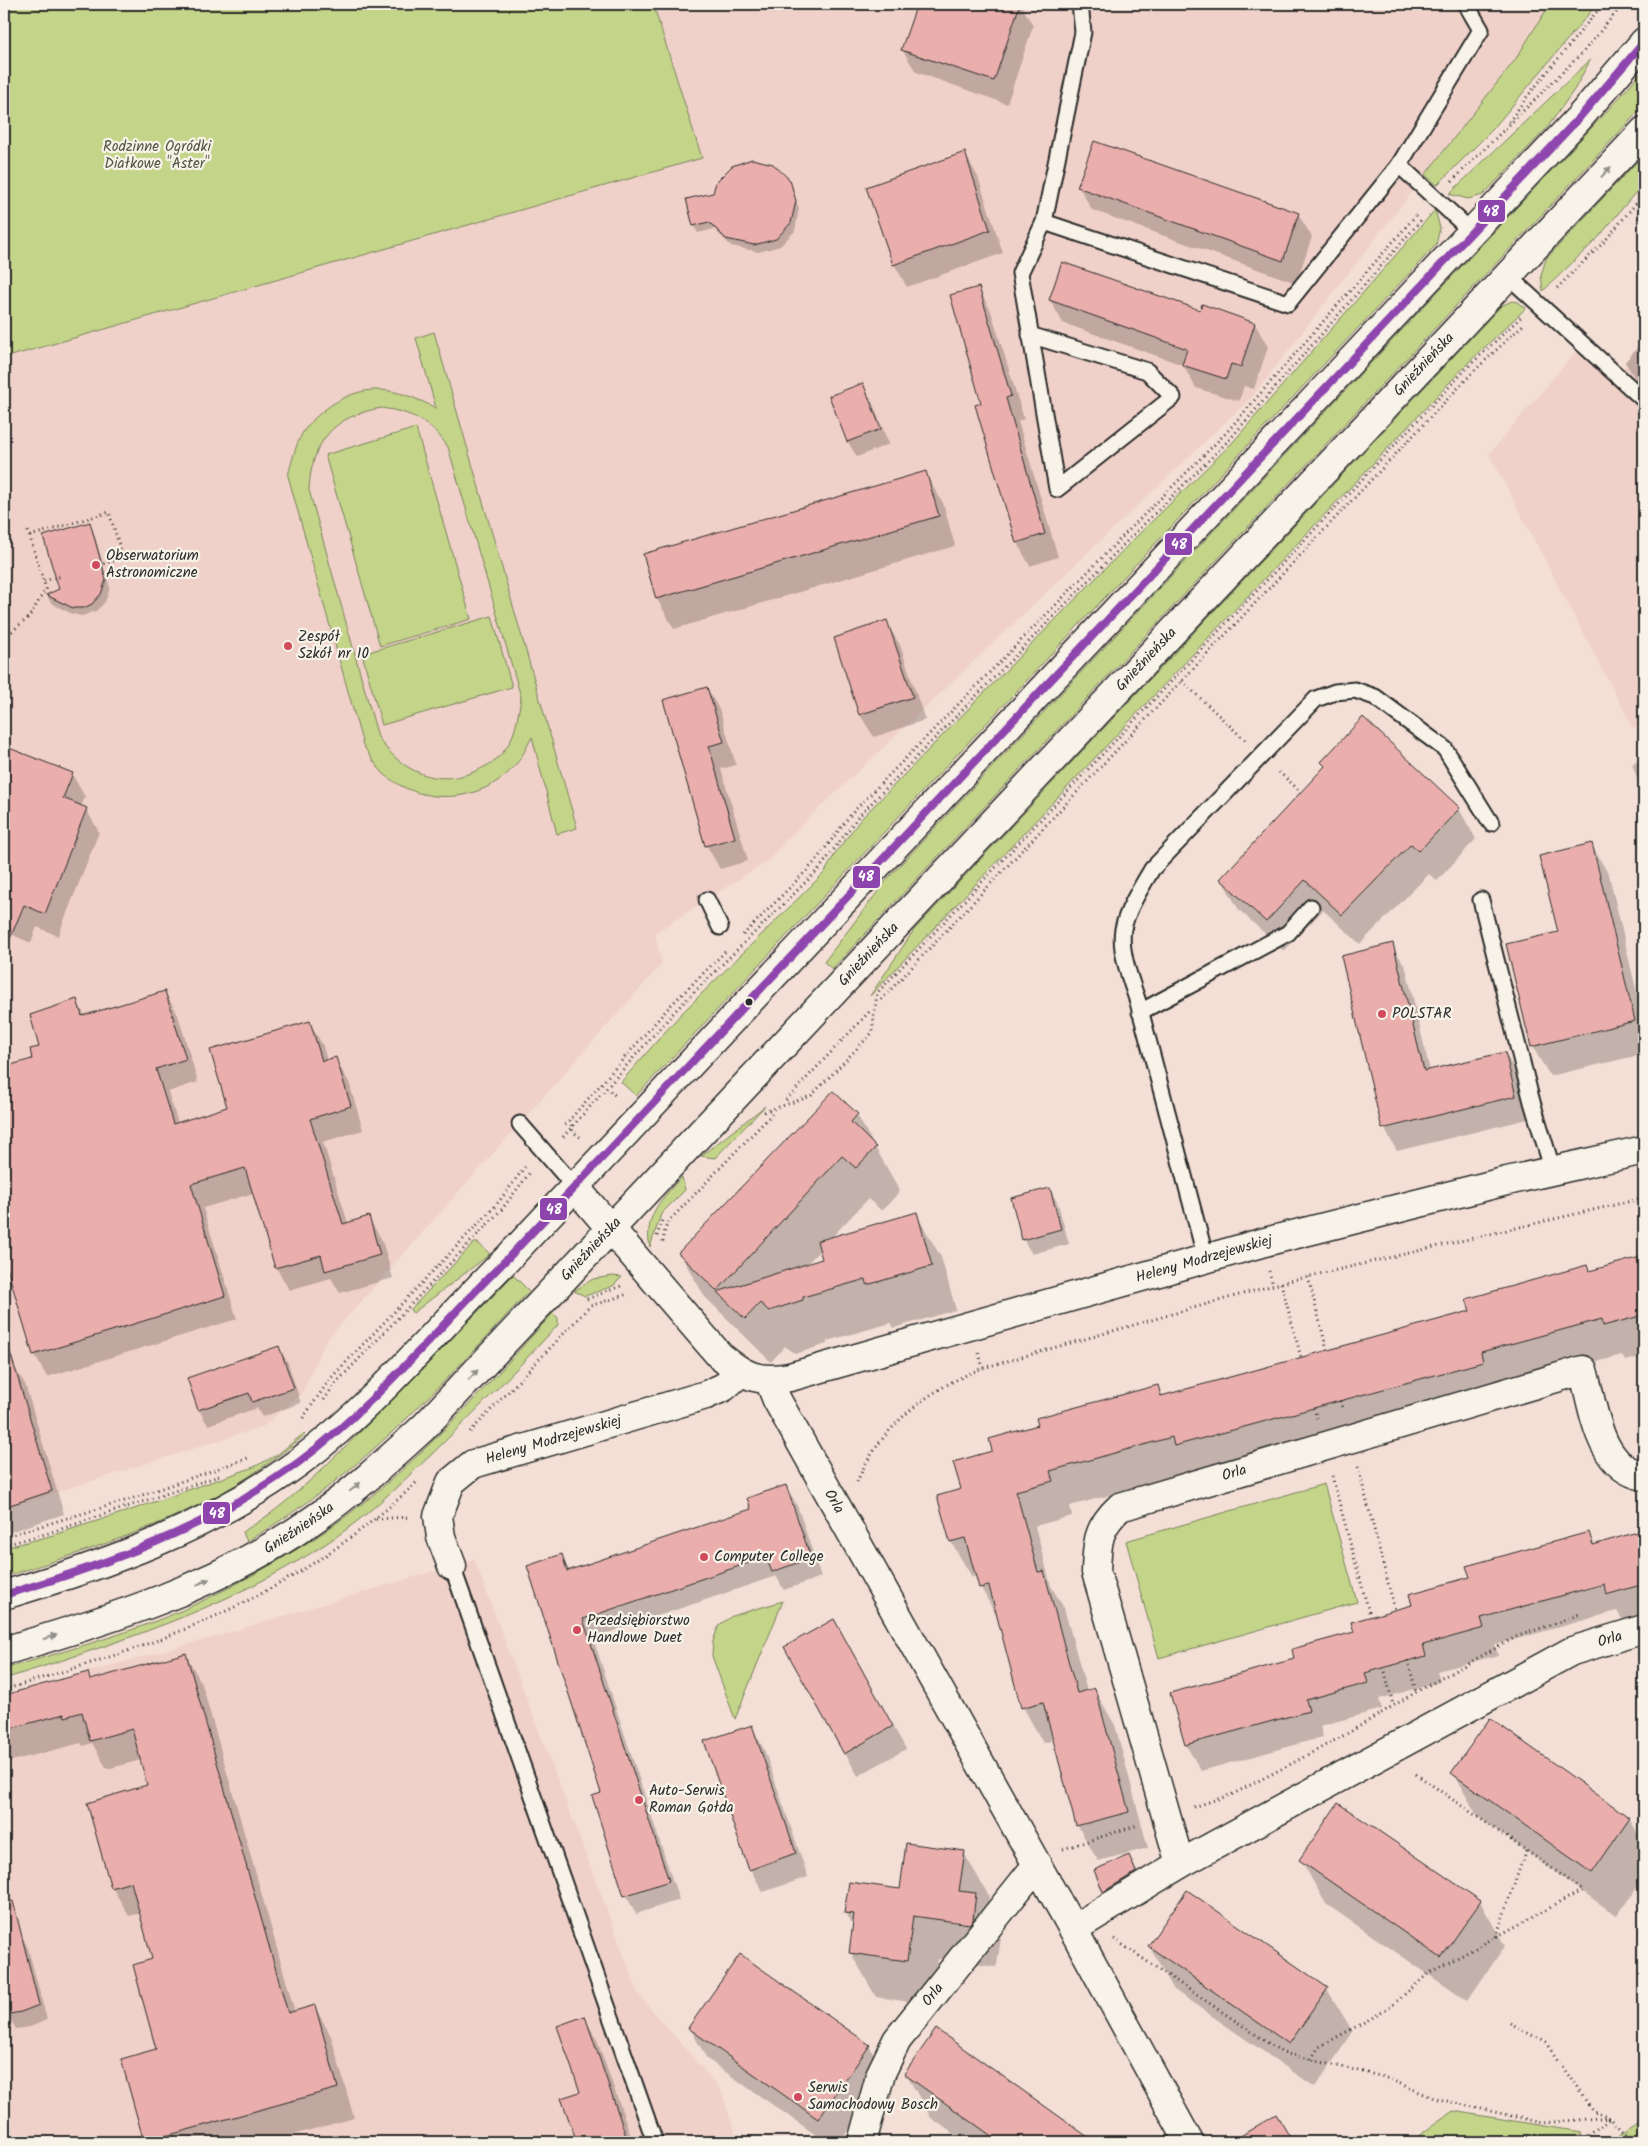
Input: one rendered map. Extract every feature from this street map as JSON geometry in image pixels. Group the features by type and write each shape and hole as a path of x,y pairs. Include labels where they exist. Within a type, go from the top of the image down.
{"street":[{"path":"4,1595 119,1556 189,1528 232,1507 300,1461 382,1388 1579,118 1644,42"},
{"name":"Gnieźnieńska","path":"4,1651 100,1622 175,1595 250,1558 310,1522 350,1492 424,1427 1644,131"},
{"name":"Heleny Modrzejewskiej","path":"769,1380 790,1377 1206,1259 1553,1171 1644,1150"},
{"path":"574,1186 720,1356 752,1378 769,1380"},
{"name":"Orla","path":"1180,1864 1096,1572 1097,1543 1107,1519 1120,1507 1583,1370 1604,1446 1614,1460 1631,1474 1644,1476"},
{"name":"Heleny Modrzejewskiej","path":"452,1566 441,1537 438,1516 451,1482 473,1464 706,1395 724,1387 741,1372"},
{"name":"Orla","path":"769,1380 777,1400 1037,1865 1084,1922 1189,2142"},
{"name":"Orla","path":"1084,1922 1180,1864 1572,1651 1644,1629"},
{"name":"Orla","path":"862,2142 881,2073 897,2040 1037,1865"}],"lane":[{"path":"1030,335 1147,371 1174,397 1056,489 1047,431 1030,335 1020,273 1044,222 1083,32 1080,4"},
{"path":"1044,222 1288,303 1399,165 1481,30 1466,4"},
{"path":"1399,165 1472,232"},
{"path":"1508,276 1644,400"},
{"path":"1206,1259 1140,1012 1125,963 1123,929 1136,896 1152,869 1316,699 1335,692 1355,690 1374,697 1444,749 1492,823"},
{"path":"707,900 720,927"},
{"path":"1481,900 1532,1102 1553,1171"},
{"path":"1140,1012 1288,933 1311,907"},
{"path":"520,1124 574,1186"},
{"path":"452,1566 655,2142"}],"path":[{"path":"1505,129 1526,98 1603,4"},
{"path":"1450,183 1583,52 1624,4"},
{"path":"1553,292 1604,243 1644,194"},
{"path":"740,938 814,863 852,813 1225,434 1422,209"},
{"path":"566,1134 572,1130 675,1011 820,868 858,817 1132,536 1230,440 1426,214"},
{"path":"758,1118 765,1111 811,1096 872,1033 877,993 1468,367 1522,317"},
{"path":"881,1000 1473,372 1527,321"},
{"path":"30,536 109,512 123,558 93,567"},
{"path":"4,638 30,617 46,589 27,528"},
{"path":"44,581 62,576"},
{"path":"1182,681 1301,792"},
{"path":"565,1125 603,1085 670,1006 733,945"},
{"path":"786,1100 870,1011"},
{"path":"610,1091 616,1097"},
{"path":"664,1249 664,1235 667,1224 706,1180 772,1114"},
{"path":"570,1120 572,1130"},
{"path":"302,1419 330,1379 476,1228 528,1163"},
{"path":"324,1400 334,1384 502,1209 532,1168"},
{"path":"854,1489 860,1474 881,1440 903,1417 938,1390 957,1379 983,1368 1281,1283 1644,1198"},
{"path":"655,1243 664,1216"},
{"path":"1308,1277 1327,1350"},
{"path":"1281,1283 1301,1357"},
{"path":"975,1349 979,1353 983,1368"},
{"path":"1340,1401 1394,1610"},
{"path":"1314,1408 1370,1616"},
{"path":"4,1537 128,1500 249,1458"},
{"path":"4,1545 103,1516 225,1474"},
{"path":"1060,1851 1233,1794 1350,1732 1416,1692 1516,1637 1578,1615 1583,1618"},
{"path":"1408,1660 1416,1692"},
{"path":"1384,1667 1394,1706"},
{"path":"1311,2058 1320,2047 1388,2009 1429,1973 1583,1890 1385,1752"},
{"path":"1496,1937 1526,1850"},
{"path":"1084,1922 1105,1933 1283,2053 1311,2058 1384,2077 1434,2098 1542,2123 1610,2117"},
{"path":"1510,2023 1546,2043 1593,2111 1610,2117 1632,2141"},
{"path":"1582,2142 1610,2117"}],"shaded area":[{"path":"653,4 1550,4 1515,60 1252,397 786,840 769,860 655,933 662,964 325,1342 302,1393 264,1426 4,1509 4,358 701,158"},
{"path":"1644,339 1644,724 1633,728 1489,454 1576,351 1611,381 1627,364 1624,362"},
{"path":"474,1559 639,1995 721,2090 738,2142 4,2142 4,1695 207,1639"}],"green space":[{"name":"Rodzinne Ogródki Diałkowe \"Aster\"","path":"4,4 653,4 702,158 4,358"},
{"path":"1550,4 1597,4 1492,130 1437,185 1425,175 1515,60"},
{"path":"1591,59 1574,90 1547,128 1483,195 1468,199 1449,194"},
{"path":"1644,69 1644,105 1628,123 832,969 824,962 889,877 1611,107"},
{"path":"1644,154 1644,182 1598,238 1543,291 1541,275 1546,259"},
{"path":"1435,210 1440,228 1436,245 636,1096 621,1082 680,1015 825,872 836,852 861,819 1135,538 1233,442"},
{"path":"1512,301 1518,302 1526,308 1466,365 870,996 914,930 1501,306"},
{"path":"434,332 577,828 557,834 532,737 512,769 498,781 483,789 466,794 448,796 414,791 397,784 380,770 363,745 288,476 303,432 317,416 346,397 367,391 385,390 408,396 436,408 416,338","holes":["382,408 403,413 420,420 434,431 448,447 521,697 516,726 511,740 501,755 478,770 449,778 422,774 409,768 398,760 378,737 309,490 314,458 328,434 338,424 351,417"]},
{"path":"416,428 471,619 380,646 325,455"},
{"path":"492,616 512,687 382,725 362,654"},
{"path":"765,1106 715,1158 701,1156"},
{"path":"682,1177 685,1190 661,1214 650,1247 649,1226 656,1208"},
{"path":"474,1243 478,1243 490,1254 413,1313 410,1310"},
{"path":"513,1275 529,1291 431,1394 362,1459 326,1488 287,1516 247,1541 242,1532 271,1513 325,1467 392,1401"},
{"path":"613,1276 622,1277 613,1286 585,1296 574,1291 593,1279"},
{"path":"553,1313 558,1318 558,1325 511,1375 431,1455 379,1503 324,1545 248,1588 168,1623 4,1679 4,1669 117,1635 183,1610 252,1576 318,1536 351,1513 413,1460 471,1402"},
{"path":"303,1434 305,1435 247,1478 185,1511 109,1543 4,1577 4,1548 50,1536 131,1510 254,1467 277,1455"},
{"path":"1324,1484 1357,1602 1159,1658 1126,1541"},
{"path":"783,1601 735,1719 712,1656 713,1641 719,1625 732,1616"},
{"path":"1453,2111 1581,2132 1570,2142 1410,2142"},
{"path":"1644,2118 1644,2142 1608,2142"}],"building":[{"path":"917,4 1020,4 994,81 901,50"},
{"path":"1094,141 1299,213 1283,261 1077,187"},
{"path":"965,152 990,230 893,265 866,187"},
{"path":"752,159 773,164 790,180 796,201 791,223 776,239 754,245 726,239 709,222 693,226 686,199 713,193 716,182 732,166"},
{"path":"1062,262 1200,310 1202,304 1255,323 1241,367 1231,364 1226,379 1182,365 1187,349 1049,300"},
{"path":"979,287 1011,396 1006,398 1045,534 1016,543 975,405 981,403 950,295"},
{"path":"863,383 881,429 847,442 829,396"},
{"path":"926,471 939,516 656,599 643,554"},
{"path":"90,522 106,580 101,594 92,604 84,608 73,608 46,595 59,589 43,536"},
{"path":"887,620 913,697 859,715 834,638"},
{"path":"707,687 724,742 709,746 735,838 705,846 663,700"},
{"path":"1363,717 1460,808 1419,851 1411,844 1342,915 1305,880 1266,922 1220,879 1325,766 1321,762"},
{"path":"4,746 73,773 63,798 87,808 45,914 24,905 4,953"},
{"path":"1592,843 1635,1021 1531,1047 1506,944 1558,932 1539,856"},
{"path":"1393,943 1424,1071 1505,1052 1516,1096 1382,1129 1341,956"},
{"path":"165,991 186,1059 156,1069 173,1124 227,1107 210,1050 310,1021 322,1061 336,1057 351,1106 310,1119 343,1224 369,1216 380,1255 325,1271 321,1255 275,1268 245,1168 191,1184 225,1296 33,1355 4,1258 4,1067 32,1059 30,1049 39,1047 30,1015 77,999 82,1016"},
{"path":"833,1091 858,1114 851,1122 876,1147 856,1168 842,1156 717,1291 678,1253"},
{"path":"1050,1188 1061,1229 1022,1240 1011,1198"},
{"path":"917,1212 932,1266 867,1285 866,1279 803,1297 803,1300 769,1311 760,1303 745,1319 717,1292 822,1259 817,1241"},
{"path":"1644,1256 1644,1315 1603,1326 1602,1319 1481,1352 1483,1362 1174,1446 1172,1437 1050,1471 1053,1481 1016,1491 1038,1572 1044,1571 1077,1693 1095,1688 1129,1812 1076,1826 1043,1702 1021,1708 989,1586 979,1588 965,1538 950,1542 937,1496 961,1489 953,1462 992,1451 989,1439 1038,1425 1036,1418 1158,1385 1161,1396 1470,1311 1466,1299 1587,1265 1589,1271"},
{"path":"279,1346 294,1388 252,1402 249,1393 198,1410 187,1378"},
{"path":"10,1352 52,1491 4,1507 4,1353"},
{"path":"786,1485 811,1558 772,1572 766,1557 583,1619 669,1881 624,1896 592,1796 601,1793 527,1566 562,1554 567,1571 751,1509 747,1498"},
{"path":"1644,1530 1644,1584 1606,1595 1604,1584 1481,1618 1484,1628 1423,1645 1426,1656 1365,1673 1368,1683 1306,1700 1309,1711 1185,1745 1170,1693 1294,1659 1292,1649 1354,1632 1351,1622 1412,1605 1409,1594 1470,1577 1466,1566 1589,1532 1593,1545"},
{"path":"834,1619 893,1726 844,1754 784,1647"},
{"path":"186,1653 288,2013 315,2005 338,2088 144,2142 121,2059 156,2049 133,1965 152,1959 131,1882 111,1888 87,1803 147,1785 132,1729 90,1741 82,1712 65,1717 64,1714 4,1730 4,1695 88,1672 90,1680"},
{"path":"1490,1718 1630,1818 1592,1873 1451,1773"},
{"path":"752,1725 796,1853 749,1870 704,1741"},
{"path":"1338,1803 1481,1901 1441,1958 1299,1860"},
{"path":"906,1843 965,1851 959,1891 976,1893 973,1920 970,1924 913,1916 907,1961 849,1953 854,1914 844,1913 849,1882 900,1889"},
{"path":"1129,1855 1136,1872 1103,1892 1094,1870"},
{"path":"1187,1890 1328,1988 1289,2044 1148,1946"},
{"path":"13,1901 39,2005 21,2012 4,2015 4,1902"},
{"path":"740,1954 870,2045 818,2119 688,2028"},
{"path":"585,2016 628,2142 577,2142 561,2098 580,2092 557,2026"},
{"path":"936,2029 1095,2142 1000,2142 904,2074"},
{"path":"1276,2114 1293,2142 1231,2142"}],"transit line":[{"name":"48","path":"4,1595 120,1556 158,1541 230,1506 299,1462 355,1415 407,1364 508,1258 1579,118 1644,42"}],"place":[{"name":"Obserwatorium Astronomiczne","path":"96,565"},
{"name":"Zespół Szkół nr 10","path":"288,646"},
{"name":"POLSTAR","path":"1382,1014"},
{"name":"Computer College","path":"704,1557"},
{"name":"Przedsiębiorstwo Handlowe Duet","path":"577,1630"},
{"name":"Auto-Serwis Roman Gołda","path":"639,1800"},
{"name":"Serwis Samochodowy Bosch","path":"798,2097"}]}
